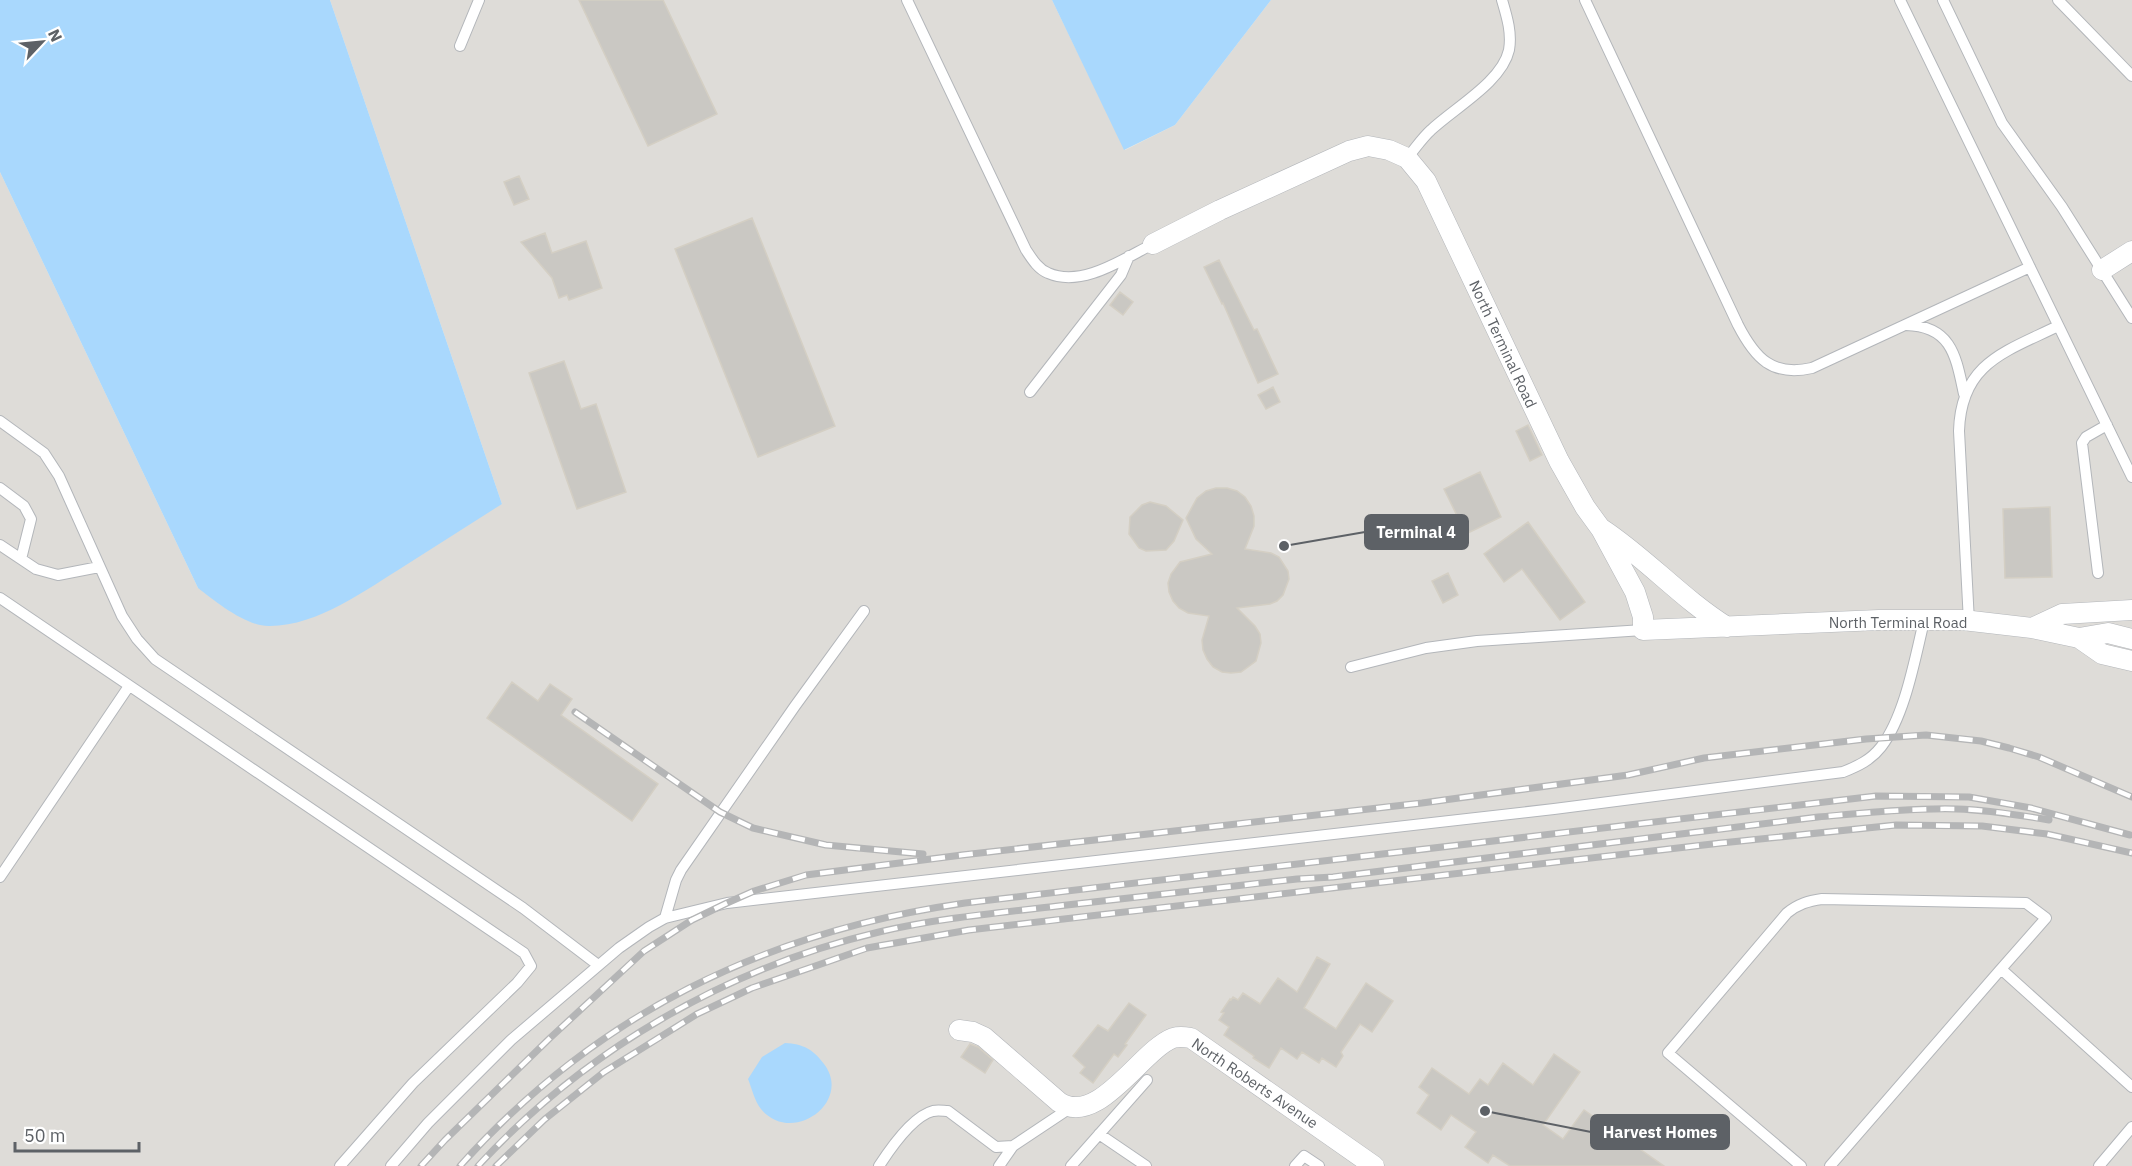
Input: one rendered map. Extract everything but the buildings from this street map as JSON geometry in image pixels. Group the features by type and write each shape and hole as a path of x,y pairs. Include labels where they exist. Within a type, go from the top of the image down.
{"street":[{"path":"1153,244 1220,210 1349,151 1368,146 1389,150 1407,158"},
{"name":"North Terminal Road","path":"1407,158 1426,182 1559,461 1585,507 1601,528 1635,592 1643,630 1879,620 1963,620 2032,628 2079,638 2108,633 2132,639"},
{"path":"2102,270 2132,251"},
{"name":"North Terminal Road","path":"1601,528 1621,542 1702,612 1727,627"},
{"path":"2032,628 2062,614 2132,610"},
{"name":"North Terminal Road","path":"2079,638 2102,654 2132,661"},
{"path":"959,1030 973,1032 984,1037 1059,1102 1070,1108"},
{"name":"North Roberts Avenue","path":"1070,1108 1082,1106 1107,1095 1164,1043 1181,1036 1191,1038 1374,1166"}],"lane":[{"path":"460,46 479,0"},
{"path":"908,0 1026,250 1036,264 1047,273 1064,277 1081,276 1101,270 1153,244"},
{"path":"1407,158 1430,130 1493,78 1503,63 1509,52 1510,28 1502,0"},
{"path":"1585,0 1748,345 1760,359 1769,365 1783,369 1812,368 2030,267"},
{"path":"1900,0 2132,477"},
{"path":"1943,0 2002,123 2062,207 2132,318"},
{"path":"2058,0 2132,76"},
{"path":"1030,392 1121,275 1129,256"},
{"path":"1903,325 1919,325 1931,329 1948,343 1958,364 1964,394 1959,431 1969,622"},
{"path":"1964,394 1990,361 2058,326"},
{"path":"0,421 44,453 49,460 59,476 122,616 137,639 155,658 523,908 598,965"},
{"path":"2098,573 2082,443 2086,437 2107,425"},
{"path":"0,488 24,506 31,519 21,559"},
{"path":"0,545 36,569 58,575 99,567"},
{"path":"0,598 524,953 531,966 517,983 413,1083 340,1166"},
{"path":"665,918 681,870 864,611"},
{"path":"391,1166 436,1115 511,1040 598,965 635,936 665,918 727,903 1566,807 1844,772 1861,765 1870,758 1880,749 1892,731 1911,675 1924,621"},
{"path":"1351,667 1426,648 1477,641 1643,630"},
{"path":"0,877 129,686"},
{"path":"1801,1166 1668,1053 1787,913 1796,905 1822,899 2026,903 2046,918 1830,1166"},
{"path":"2001,969 2132,1087"},
{"path":"1071,1166 1147,1080"},
{"path":"999,1166 1013,1146 1070,1108"},
{"path":"879,1166 889,1151 917,1120 932,1111 948,1110 996,1147 1013,1146"},
{"path":"2098,1166 2132,1127"},
{"path":"1100,1134 1146,1166"},
{"path":"1295,1166 1304,1156 1318,1166"}],"shaded area":[{"path":"330,0 1052,0 1125,150 1175,125 1271,0 2132,0 2132,1166 0,1166 0,172 198,588 502,504"}],"water":[{"path":"0,0 330,0 502,504 358,595 306,620 270,626 261,625 232,613 198,588 0,172"},
{"path":"1052,0 1271,0 1175,125 1124,150"},
{"path":"785,1043 802,1046 812,1051 824,1064 831,1078 831,1092 825,1105 815,1115 802,1121 788,1123 774,1119 761,1109 748,1079 762,1057"}],"railway":[{"path":"575,712 720,812 753,828 826,845 923,854"},
{"path":"421,1166 550,1038 644,951 692,920 727,903 754,891 806,875 1422,803 1628,775 1704,758 1866,739 1926,735 1981,741 2039,757 2132,797"},
{"path":"460,1166 513,1112 568,1065 627,1024 689,988 753,959 821,935 891,916 965,903 1876,796 1969,797 2031,808 2130,835"},
{"path":"478,1166 519,1124 564,1086 611,1051 661,1019 767,968 822,948 879,932 923,923 991,914 1297,879 1333,877 1818,817 1905,810 1957,809 2049,820"},
{"path":"496,1166 545,1119 604,1072 697,1014 752,988 867,948 969,930 1721,843 1896,825 1982,826 2047,834 2132,853"}],"place":[{"name":"Terminal 4","path":"1284,546"},
{"name":"Harvest Homes","path":"1485,1111"}]}
